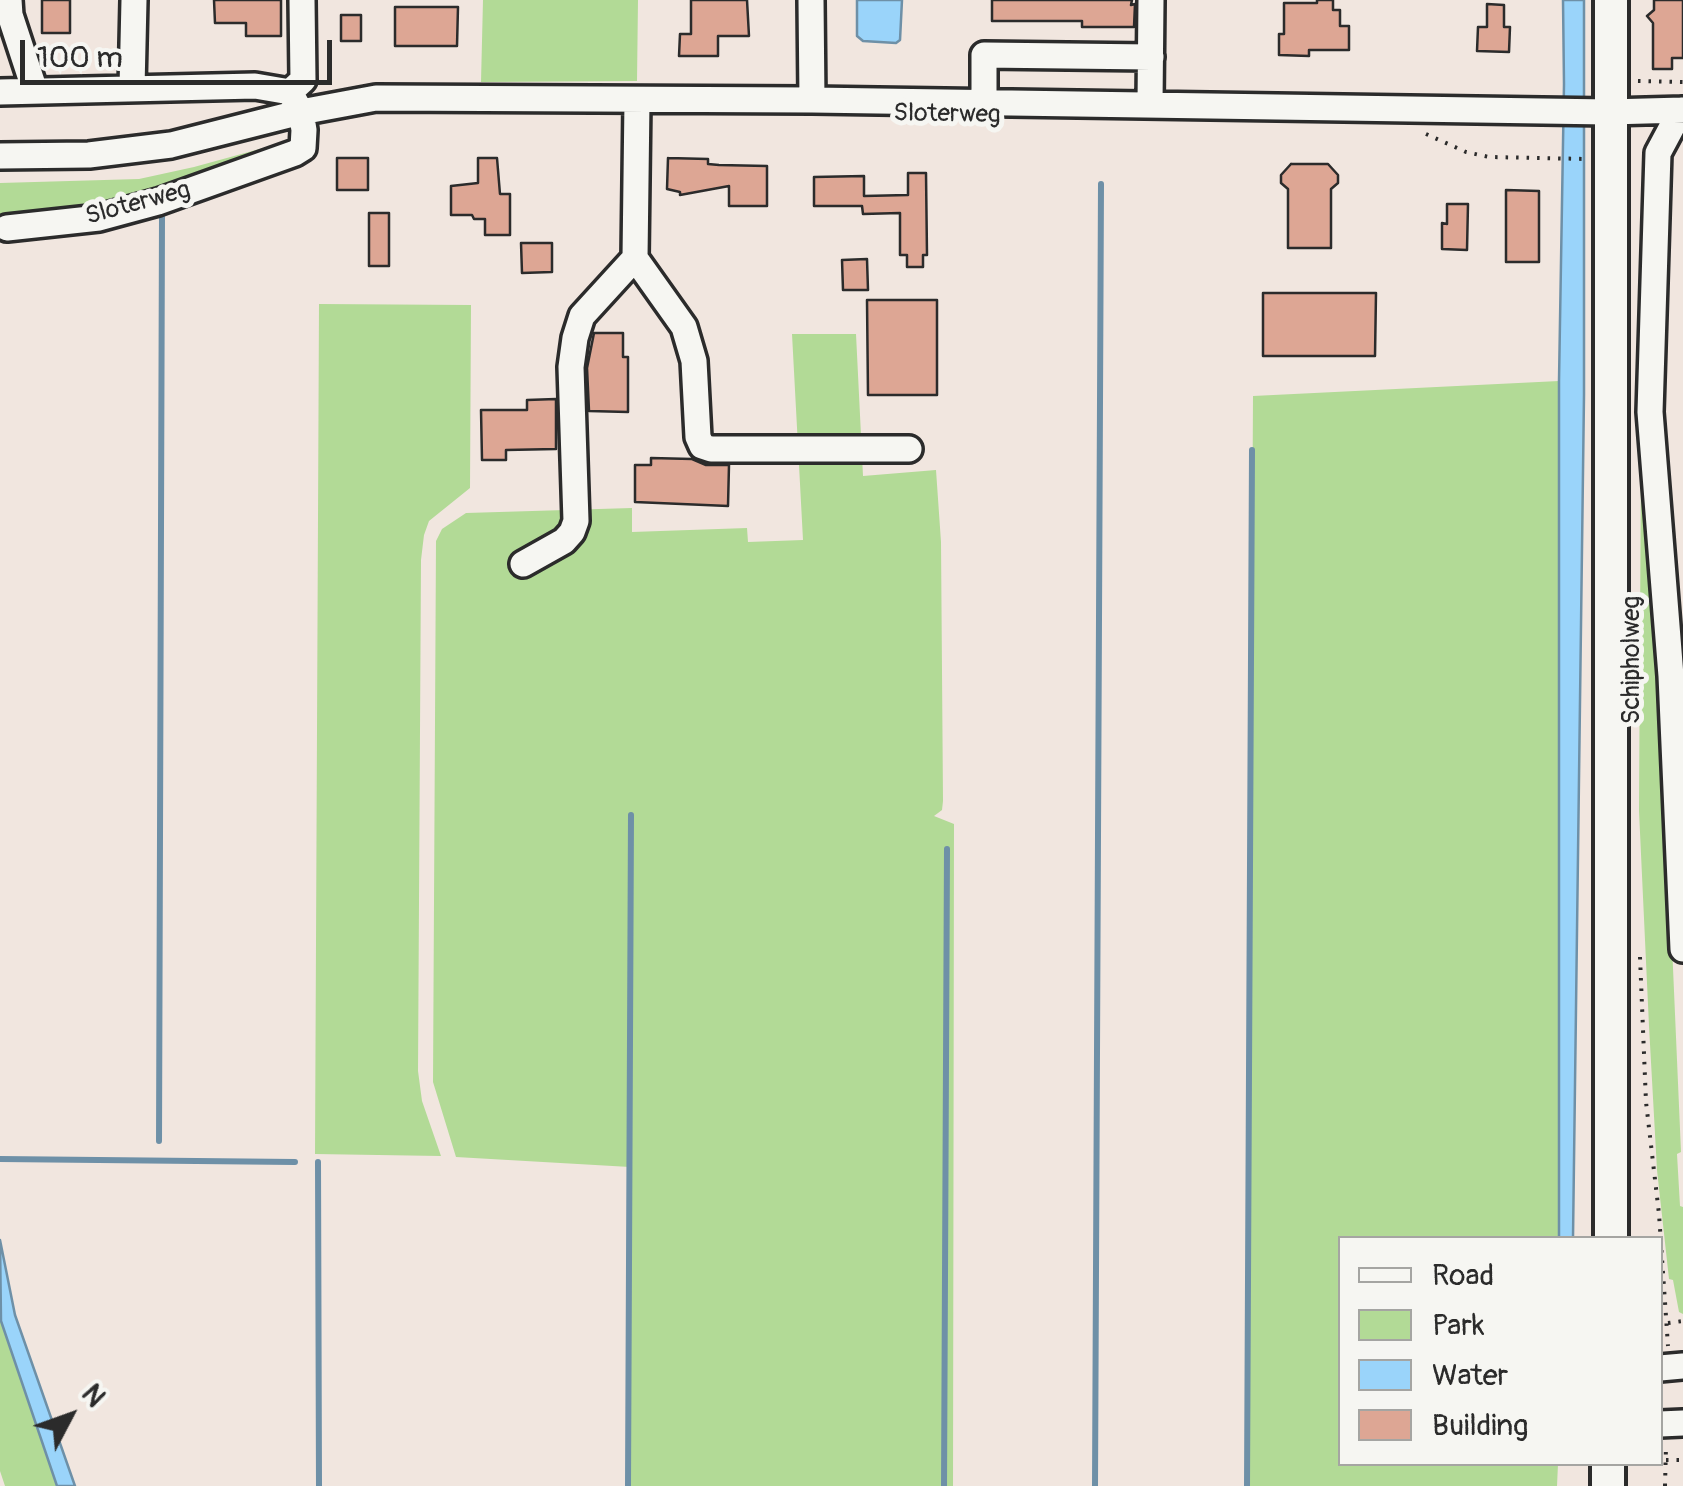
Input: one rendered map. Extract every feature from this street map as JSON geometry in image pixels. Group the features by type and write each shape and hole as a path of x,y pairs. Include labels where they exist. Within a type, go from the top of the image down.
{"main road":[{"name":"Schipholweg","path":"1610,0 1614,112 1611,1236"}],"street":[{"path":"9,0 10,16 35,91"},
{"path":"132,88 134,0"},
{"path":"295,102 303,80 302,0"},
{"path":"810,0 812,100"},
{"path":"1150,104 1152,0"},
{"path":"984,103 984,55 1151,57"},
{"name":"Sloterweg","path":"0,92 255,86 295,102"},
{"name":"Sloterweg","path":"0,156 89,155 172,145 295,102 376,98 1150,104 1552,112 1682,110"},
{"path":"636,100 635,258 684,327 694,361 698,437 702,446 908,449"},
{"name":"Sloterweg","path":"7,228 99,218 158,202 295,153 303,148 295,102"},
{"name":"Schipholweg","path":"1682,110 1658,153 1650,412 1673,578 1671,676 1683,949"},
{"path":"523,564 564,541 572,532 576,521 571,367 575,338 589,307 635,258"}],"path":[{"path":"1614,112 1636,81 1683,82"},
{"path":"1416,130 1478,154 1586,159"},
{"path":"1640,953 1646,1102 1659,1236"},
{"path":"1663,1273 1668,1323 1683,1321"},
{"path":"1664,1486 1666,1460 1683,1460"}],"green space":[{"path":"483,0 638,0 637,81 481,82"},
{"path":"296,139 148,199 0,215 0,183 139,179"},
{"path":"319,304 471,305 470,488 429,521 421,560 418,1071 422,1101 441,1156 315,1154"},
{"path":"792,334 856,334 863,476 936,470 941,542 943,801 942,810 934,816 954,824 953,1486 628,1486 630,1167 456,1157 433,1082 436,541 442,529 466,513 632,508 632,532 747,528 748,542 803,540"},
{"path":"1559,381 1559,1236 1338,1236 1338,1466 1558,1466 1557,1486 1247,1486 1253,396"},
{"path":"1641,453 1647,478 1666,807 1681,1152 1677,1154 1683,1207 1683,1314 1679,1312 1673,1280 1669,1279 1657,1170 1649,1026 1639,811"},
{"path":"0,1317 57,1486 5,1486 0,1471"}],"water":[{"path":"857,0 902,0 900,40 863,41 857,36"},
{"path":"1563,0 1584,0 1584,395 1573,1236 1559,1236 1559,381"},
{"path":"0,1240 15,1315 75,1486 57,1486 1,1321"}],"building":[{"path":"42,0 70,0 70,33 42,33"},
{"path":"214,0 281,0 281,36 246,36 246,23 215,23"},
{"path":"691,0 747,0 749,36 718,36 718,56 679,56 680,34 691,34"},
{"path":"992,0 1132,0 1134,27 1082,27 1082,21 992,21"},
{"path":"1333,0 1333,10 1340,10 1340,26 1349,26 1349,50 1309,50 1309,56 1279,55 1284,3"},
{"path":"1654,0 1683,0 1683,58 1672,58 1672,69 1653,69 1653,23 1647,16 1654,10"},
{"path":"1487,4 1504,5 1504,27 1510,27 1509,52 1477,51 1478,27 1487,27"},
{"path":"395,7 458,7 457,46 395,46"},
{"path":"341,15 361,15 361,41 341,41"},
{"path":"337,158 368,158 368,190 337,190"},
{"path":"478,158 497,158 500,194 510,194 510,235 485,235 485,219 451,215 451,186 478,183"},
{"path":"668,158 767,166 767,206 729,206 729,186 680,195 667,189"},
{"path":"1291,164 1328,164 1338,175 1338,183 1331,189 1331,248 1288,248 1288,189 1281,183 1281,175"},
{"path":"908,173 926,173 927,255 923,255 923,267 907,267 907,255 900,255 900,213 863,214 862,206 814,206 814,177 864,176 864,196 908,195"},
{"path":"1506,190 1539,191 1539,262 1506,262"},
{"path":"1447,204 1468,204 1467,250 1442,249"},
{"path":"369,213 389,213 389,266 369,266"},
{"path":"521,243 552,243 552,272 522,273"},
{"path":"867,259 868,290 843,290 842,260"},
{"path":"1263,293 1376,293 1375,356 1263,356"},
{"path":"867,300 937,300 937,395 868,395"},
{"path":"594,333 623,333 623,357 628,357 628,412 589,411 587,368"},
{"path":"556,399 556,449 506,450 506,460 482,460 481,410 527,410 527,400"},
{"path":"651,458 729,465 728,506 635,502 635,465 651,465"}],"waterway":[{"path":"1095,1486 1101,184"},
{"path":"159,1141 162,217"},
{"path":"1247,1486 1252,450"},
{"path":"628,1486 631,815"},
{"path":"944,1486 947,849"},
{"path":"0,1159 295,1162"},
{"path":"318,1162 319,1486"}]}
